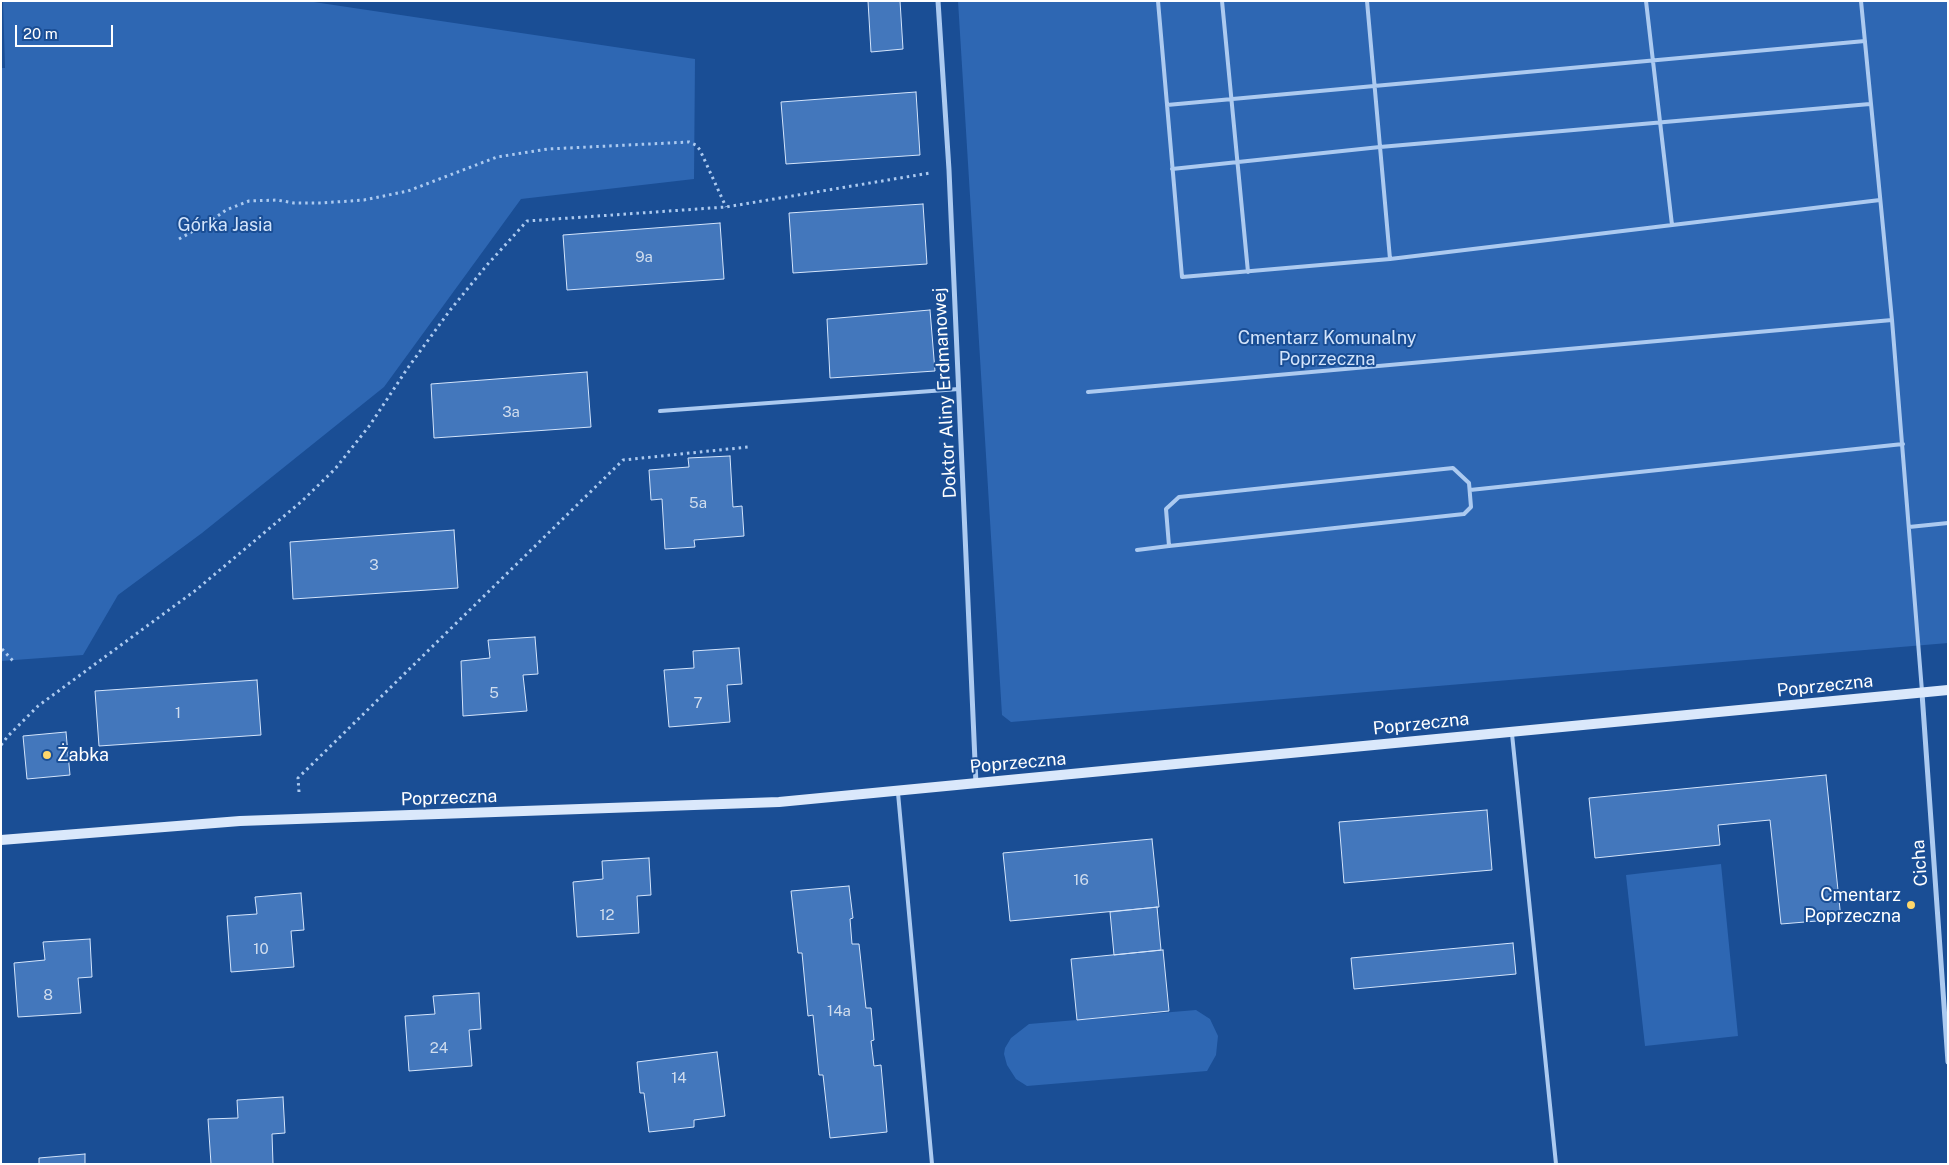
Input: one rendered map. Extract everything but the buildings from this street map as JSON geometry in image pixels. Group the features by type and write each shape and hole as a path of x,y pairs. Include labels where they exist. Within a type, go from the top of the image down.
{"street":[{"name":"Doktor Aliny Erdmanowej","path":"938,1 949,170 976,784"},
{"name":"Poprzeczna","path":"1,840 240,821 779,802 1948,690"},
{"name":"Cicha","path":"1922,692 1948,1062"}],"lane":[{"path":"1158,1 1182,278 1390,259 1880,200"},
{"path":"1222,1 1248,272"},
{"path":"1367,1 1390,259"},
{"path":"1646,1 1672,225"},
{"path":"1861,1 1892,320 1922,692"},
{"path":"1167,105 1865,41"},
{"path":"1172,168 1870,104"},
{"path":"1088,392 1892,320"},
{"path":"660,411 959,389"},
{"path":"1470,490 1902,444"},
{"path":"1137,550 1464,514 1471,507 1469,483 1452,468 1179,497 1166,510 1169,546"},
{"path":"1909,527 1948,523"},
{"path":"1511,731 1556,1164"},
{"path":"898,790 932,1164"}],"path":[{"path":"179,239 208,223 226,210 249,201 277,200 294,203 321,203 364,200 408,191 498,157 548,149 689,142 696,145 700,150 726,207"},
{"path":"1,746 38,706 196,590 302,501 335,469 370,425 407,369 451,309 487,265 527,221 726,207 949,170"},
{"path":"299,792 298,778 623,460 748,447"},
{"path":"2,649 14,662"}],"green space":[{"name":"Górka Jasia","path":"3,1 307,1 695,59 694,179 521,199 384,387 202,533 118,595 83,655 1,661 1,68 5,68"},
{"name":"Cmentarz Komunalny Poprzeczna","path":"958,1 1948,1 1948,643 1011,722 1002,715"},
{"path":"1721,864 1738,1036 1645,1046 1626,875"},
{"path":"1196,1010 1210,1019 1218,1036 1216,1055 1207,1071 1027,1086 1016,1079 1007,1065 1004,1054 1011,1038 1029,1024"}],"place":[{"name":"Żabka","path":"47,755"},
{"name":"Cmentarz Poprzeczna","path":"1911,905"}]}
